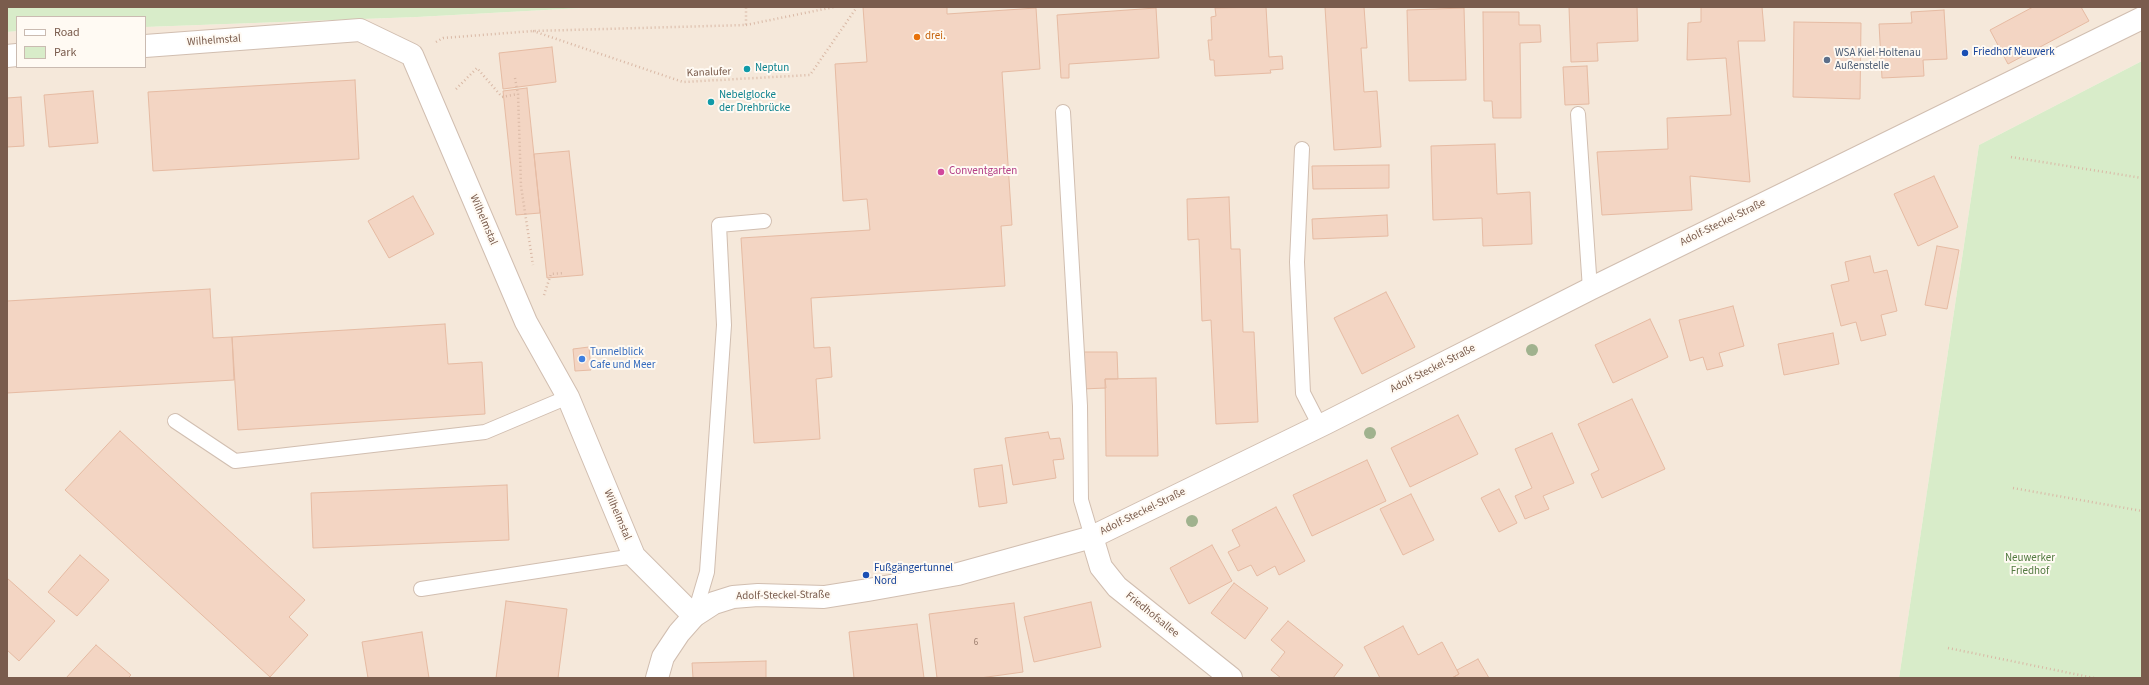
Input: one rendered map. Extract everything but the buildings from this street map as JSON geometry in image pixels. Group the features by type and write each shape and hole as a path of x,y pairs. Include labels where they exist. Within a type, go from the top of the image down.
{"street":[{"name":"Adolf-Steckel-Straße","path":"657,678 663,657 679,633 694,616 714,603 733,597 758,595 824,597 958,574 1092,536 1320,426 1590,289 2142,18"},
{"name":"Wilhelmstal","path":"146,46 360,30 412,55 526,322 568,397 634,556 694,616"},
{"name":"Friedhofsallee","path":"1092,536 1101,567 1117,587 1231,678"}],"lane":[{"path":"1063,112 1080,406 1081,500 1092,536"},
{"path":"1578,114 1590,289"},
{"path":"1302,149 1297,262 1302,393 1320,426"},
{"path":"694,616 707,572 724,325 719,225 764,221"},
{"path":"175,420 235,461 485,432 568,397"},
{"path":"421,589 634,556"}],"path":[{"path":"746,7 746,25"},
{"path":"412,55 443,38 534,31 746,25 834,7"},
{"name":"Kanalufer","path":"534,31 683,82 810,75 857,7"},
{"path":"435,108 477,68 502,97 518,94"},
{"path":"515,78 518,94 521,186 534,272"},
{"path":"2012,157 2142,178"},
{"path":"551,274 564,273"},
{"path":"2013,488 2142,511"},
{"path":"1948,648 2094,678"}],"shaded area":[{"path":"600,7 2142,7 2142,61 1979,145 1899,678 7,678 7,32 16,31 16,68 146,68 146,27 417,17"}],"green space":[{"path":"7,7 600,7 417,17 146,27 146,16 16,16 16,31 7,32"},
{"name":"Neuwerker Friedhof","path":"2142,61 2142,678 1899,678 1979,145"}],"place":[{"name":"drei.","path":"917,37"},
{"name":"Friedhof Neuwerk","path":"1965,53"},
{"name":"WSA Kiel-Holtenau Außenstelle","path":"1827,60"},
{"name":"Neptun","path":"747,69"},
{"name":"Nebelglocke der Drehbrücke","path":"711,102"},
{"name":"Conventgarten","path":"941,172"},
{"name":"Tunnelblick Cafe und Meer","path":"582,359"},
{"name":"Fußgängertunnel Nord","path":"866,575"}]}
